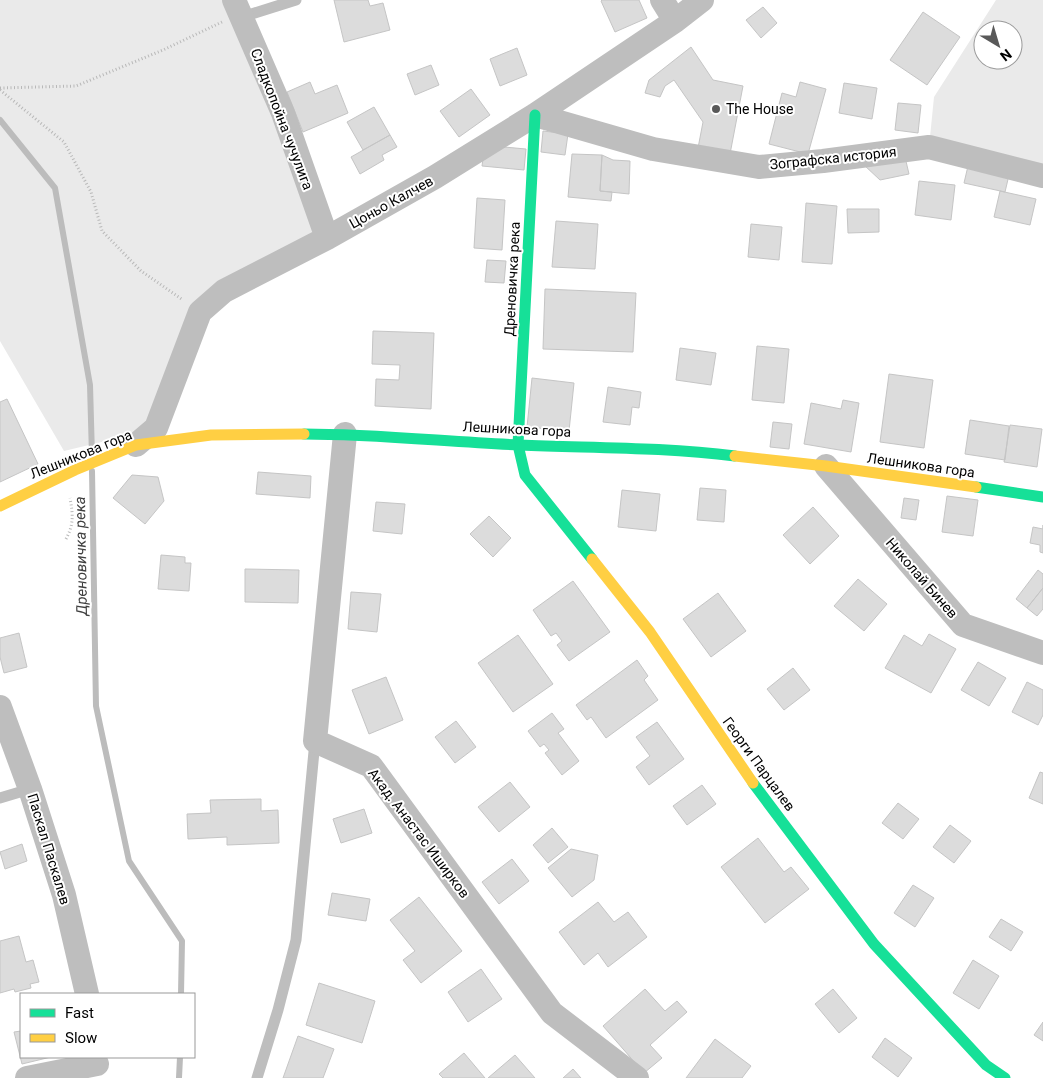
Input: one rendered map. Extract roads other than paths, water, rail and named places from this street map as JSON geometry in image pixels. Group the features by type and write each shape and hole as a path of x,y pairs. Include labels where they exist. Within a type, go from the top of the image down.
{"street":[{"path":"662,0 675,21"},
{"name":"Цоньо Калчев","path":"136,446 156,428 200,312 224,292 436,178 535,116 675,21 702,0"},
{"name":"Сладкопойна чучулига","path":"239,10 283,113 327,238"},
{"name":"Зографска история","path":"535,116 653,149 759,167 823,161 929,147 1043,176"},
{"name":"Дреновичка река","path":"518,445 535,116"},
{"path":"315,741 345,434"},
{"name":"Лешникова гора","path":"0,506 75,470 136,446 210,435 345,434 518,445 695,451 826,466 1043,497"},
{"name":"Георги Парцалев","path":"518,445 525,475 650,632 745,773 874,944 986,1065 1005,1078"},
{"name":"Николай Бинев","path":"826,466 963,625 1043,653"},
{"name":"Паскал Паскалев","path":"0,707 30,789 64,895 87,993"},
{"name":"Акад. Анастас Иширков","path":"315,741 371,766 552,1013 637,1078"},
{"path":"27,1078 98,1066"}],"lane":[{"path":"239,10 296,0"},
{"path":"257,1078 278,1010 296,940 315,741"},
{"path":"0,798 30,789"}],"waterway":[{"name":"Дреновичка река","path":"0,120 55,188 90,385 92,456"},
{"name":"Дреновичка река","path":"92,471 96,706 129,861 182,941 181,993"},
{"name":"Дреновичка река","path":"179,1078 180,1058"}],"place":[{"name":"The House","path":"716,109"}]}
